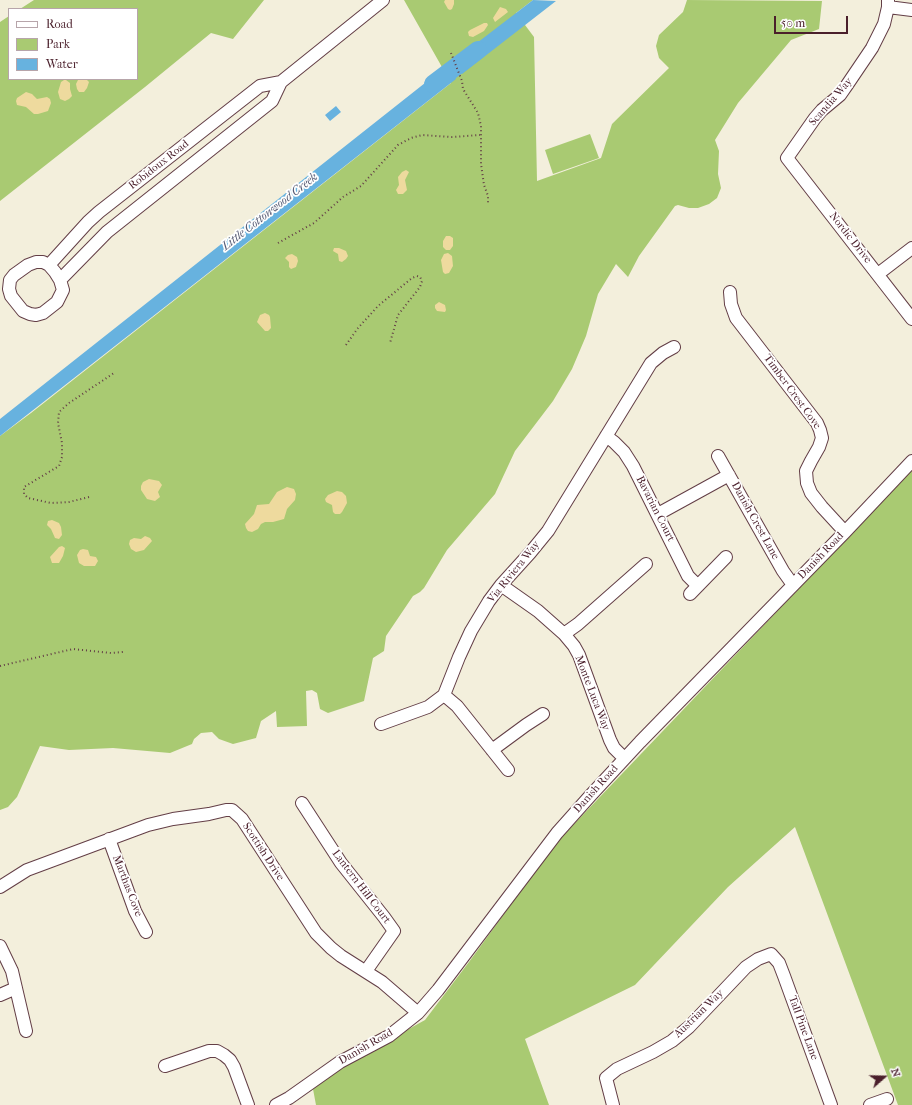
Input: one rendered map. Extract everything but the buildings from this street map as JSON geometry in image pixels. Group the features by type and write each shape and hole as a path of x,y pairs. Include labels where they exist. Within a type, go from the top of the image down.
{"street":[{"name":"Robidoux Road","path":"49,265 88,222 133,186 260,86 280,82 383,0"},
{"path":"888,4 912,10"},
{"name":"Scandia Way","path":"787,158 819,114 840,95 847,85 878,36 884,24 888,4"},
{"name":"Robidoux Road","path":"60,280 103,235 272,102 280,82"},
{"path":"204,130 217,146"},
{"name":"Nordic Drive","path":"787,158 912,319"},
{"path":"133,186 146,202"},
{"path":"878,274 912,248"},
{"path":"36,262 43,262 49,265 60,280 63,290 57,302 43,313 36,315 24,311 12,296 9,289 10,280 14,275 28,265 36,262"},
{"name":"Timber Crest Cove","path":"730,292 731,304 736,318 817,423 822,438 819,448 806,471 807,483 811,493 845,532"},
{"name":"Via Riviera Way","path":"444,695 471,631 501,585 548,531 651,363 663,353 674,347"},
{"name":"Bavarian Court","path":"606,436 624,452 633,466 658,514 694,590 726,557"},
{"name":"Danish Crest Lane","path":"718,456 783,571 793,585"},
{"name":"Danish Road","path":"276,1105 289,1098 340,1062 389,1036 418,1013 438,990 557,833 624,758 845,532 912,461"},
{"path":"658,514 729,475"},
{"path":"564,634 578,624 646,564"},
{"name":"Monte Luca Way","path":"501,585 538,611 564,634 574,646 579,655 610,740 614,748 624,758"},
{"path":"381,724 428,707 444,695 457,706 508,770"},
{"path":"492,750 543,714"},
{"name":"Lantern Hill Court","path":"302,803 341,863 394,931 366,971"},
{"name":"Scottish Drive","path":"0,887 27,870 162,821 232,810 242,819 316,933 340,956 382,982 418,1013"},
{"name":"Marthas Cove","path":"109,839 135,911 146,932"},
{"path":"0,946 12,971 26,1031"},
{"name":"Austrian Way","path":"613,1105 606,1078 617,1070 672,1041 689,1027 746,967 758,959 771,954"},
{"name":"Tall Pine Lane","path":"771,954 778,963 784,976 831,1105"},
{"path":"0,995 16,988"},
{"path":"165,1066 209,1051 217,1051 230,1060 248,1105"},
{"path":"870,1105 887,1099"}],"path":[{"path":"451,53 462,81 463,89 478,113 481,126 481,164 488,205"},
{"path":"278,243 314,223 343,197 361,186 398,145 410,138 422,135 452,137 480,135"},
{"path":"346,345 358,328 378,306 412,278 417,276 420,277 422,281 420,287 398,315 390,343"},
{"path":"89,497 69,502 51,504 28,498 24,494 24,487 59,466 62,457 62,443 58,423 59,412 69,403 114,373"},
{"path":"0,666 73,649 110,653 123,652"}],"green space":[{"path":"34,0 264,0 233,39 211,33 0,201 0,22 8,17 8,80 138,80 138,8 22,8"},
{"path":"404,0 533,0 516,13 534,37 537,181 601,158 612,124 669,68 659,58 656,46 659,35 683,12 687,0 822,1 819,29 791,40 738,103 715,140 719,151 718,174 721,188 717,198 709,204 698,208 689,208 678,205 675,206 639,256 628,277 616,264 598,294 586,336 572,369 553,401 515,451 495,494 447,550 424,588 413,596 386,636 384,651 373,658 364,701 328,713 320,709 317,693 312,690 306,691 307,726 277,727 276,711 261,721 256,738 233,744 219,739 212,732 201,733 194,739 192,744 170,753 113,748 69,750 40,746 17,797 8,807 0,810 0,436 451,83"},
{"path":"590,134 599,158 553,174 545,150"},
{"path":"912,470 912,1105 898,1105 795,827 728,887 635,985 525,1039 549,1105 316,1105 313,1089 353,1060 425,1020 555,844"}],"sand":[{"path":"445,0 454,0 452,9 448,9 444,2"},
{"path":"500,7 506,9 508,12 495,22 493,18"},
{"path":"487,23 488,25 484,31 473,37 469,36 468,32 470,30"},
{"path":"64,80 70,83 72,96 65,101 60,99 58,92 61,82"},
{"path":"78,80 87,80 89,82 84,92 79,92 77,89 76,84"},
{"path":"26,92 32,94 37,99 47,97 50,99 51,103 48,111 34,114 26,107 17,105 17,98"},
{"path":"406,170 409,172 405,180 407,190 403,194 398,194 396,190 399,185 398,177"},
{"path":"446,236 453,238 453,246 450,250 446,250 443,247 443,241"},
{"path":"334,248 339,248 346,251 348,256 346,259 342,262 339,261 338,254 333,251"},
{"path":"448,253 452,256 453,266 449,273 445,274 443,272 441,260 444,254"},
{"path":"292,254 297,257 298,261 296,267 291,269 289,267 289,262 285,258"},
{"path":"439,302 445,305 445,312 437,311 435,308 435,305"},
{"path":"265,313 270,317 271,328 268,331 265,331 257,322 260,315"},
{"path":"149,479 159,481 162,485 158,492 160,497 155,501 147,499 141,490 143,482"},
{"path":"287,487 294,489 296,494 295,500 287,509 284,519 273,522 265,522 261,524 258,529 252,532 248,531 245,524 254,514 257,505 269,504 277,492"},
{"path":"337,491 342,492 346,496 347,503 340,514 335,514 333,512 332,505 326,502 325,499 328,495"},
{"path":"52,520 59,523 61,527 62,535 59,539 55,538 51,529 47,525 48,521"},
{"path":"145,536 150,538 152,541 144,550 136,552 131,549 129,544 130,540 134,538 141,539"},
{"path":"62,546 65,548 59,563 52,563 50,557 59,547"},
{"path":"80,550 88,550 90,556 96,557 98,561 95,566 84,566 79,563 77,555"}],"water":[{"path":"533,0 556,1 462,74 456,59"},
{"path":"449,64 456,79 0,436 0,419"},
{"path":"336,106 341,112 330,121 325,115"}],"waterway":[{"name":"Little Cottonwood Creek","path":"433,84 478,50"}]}
